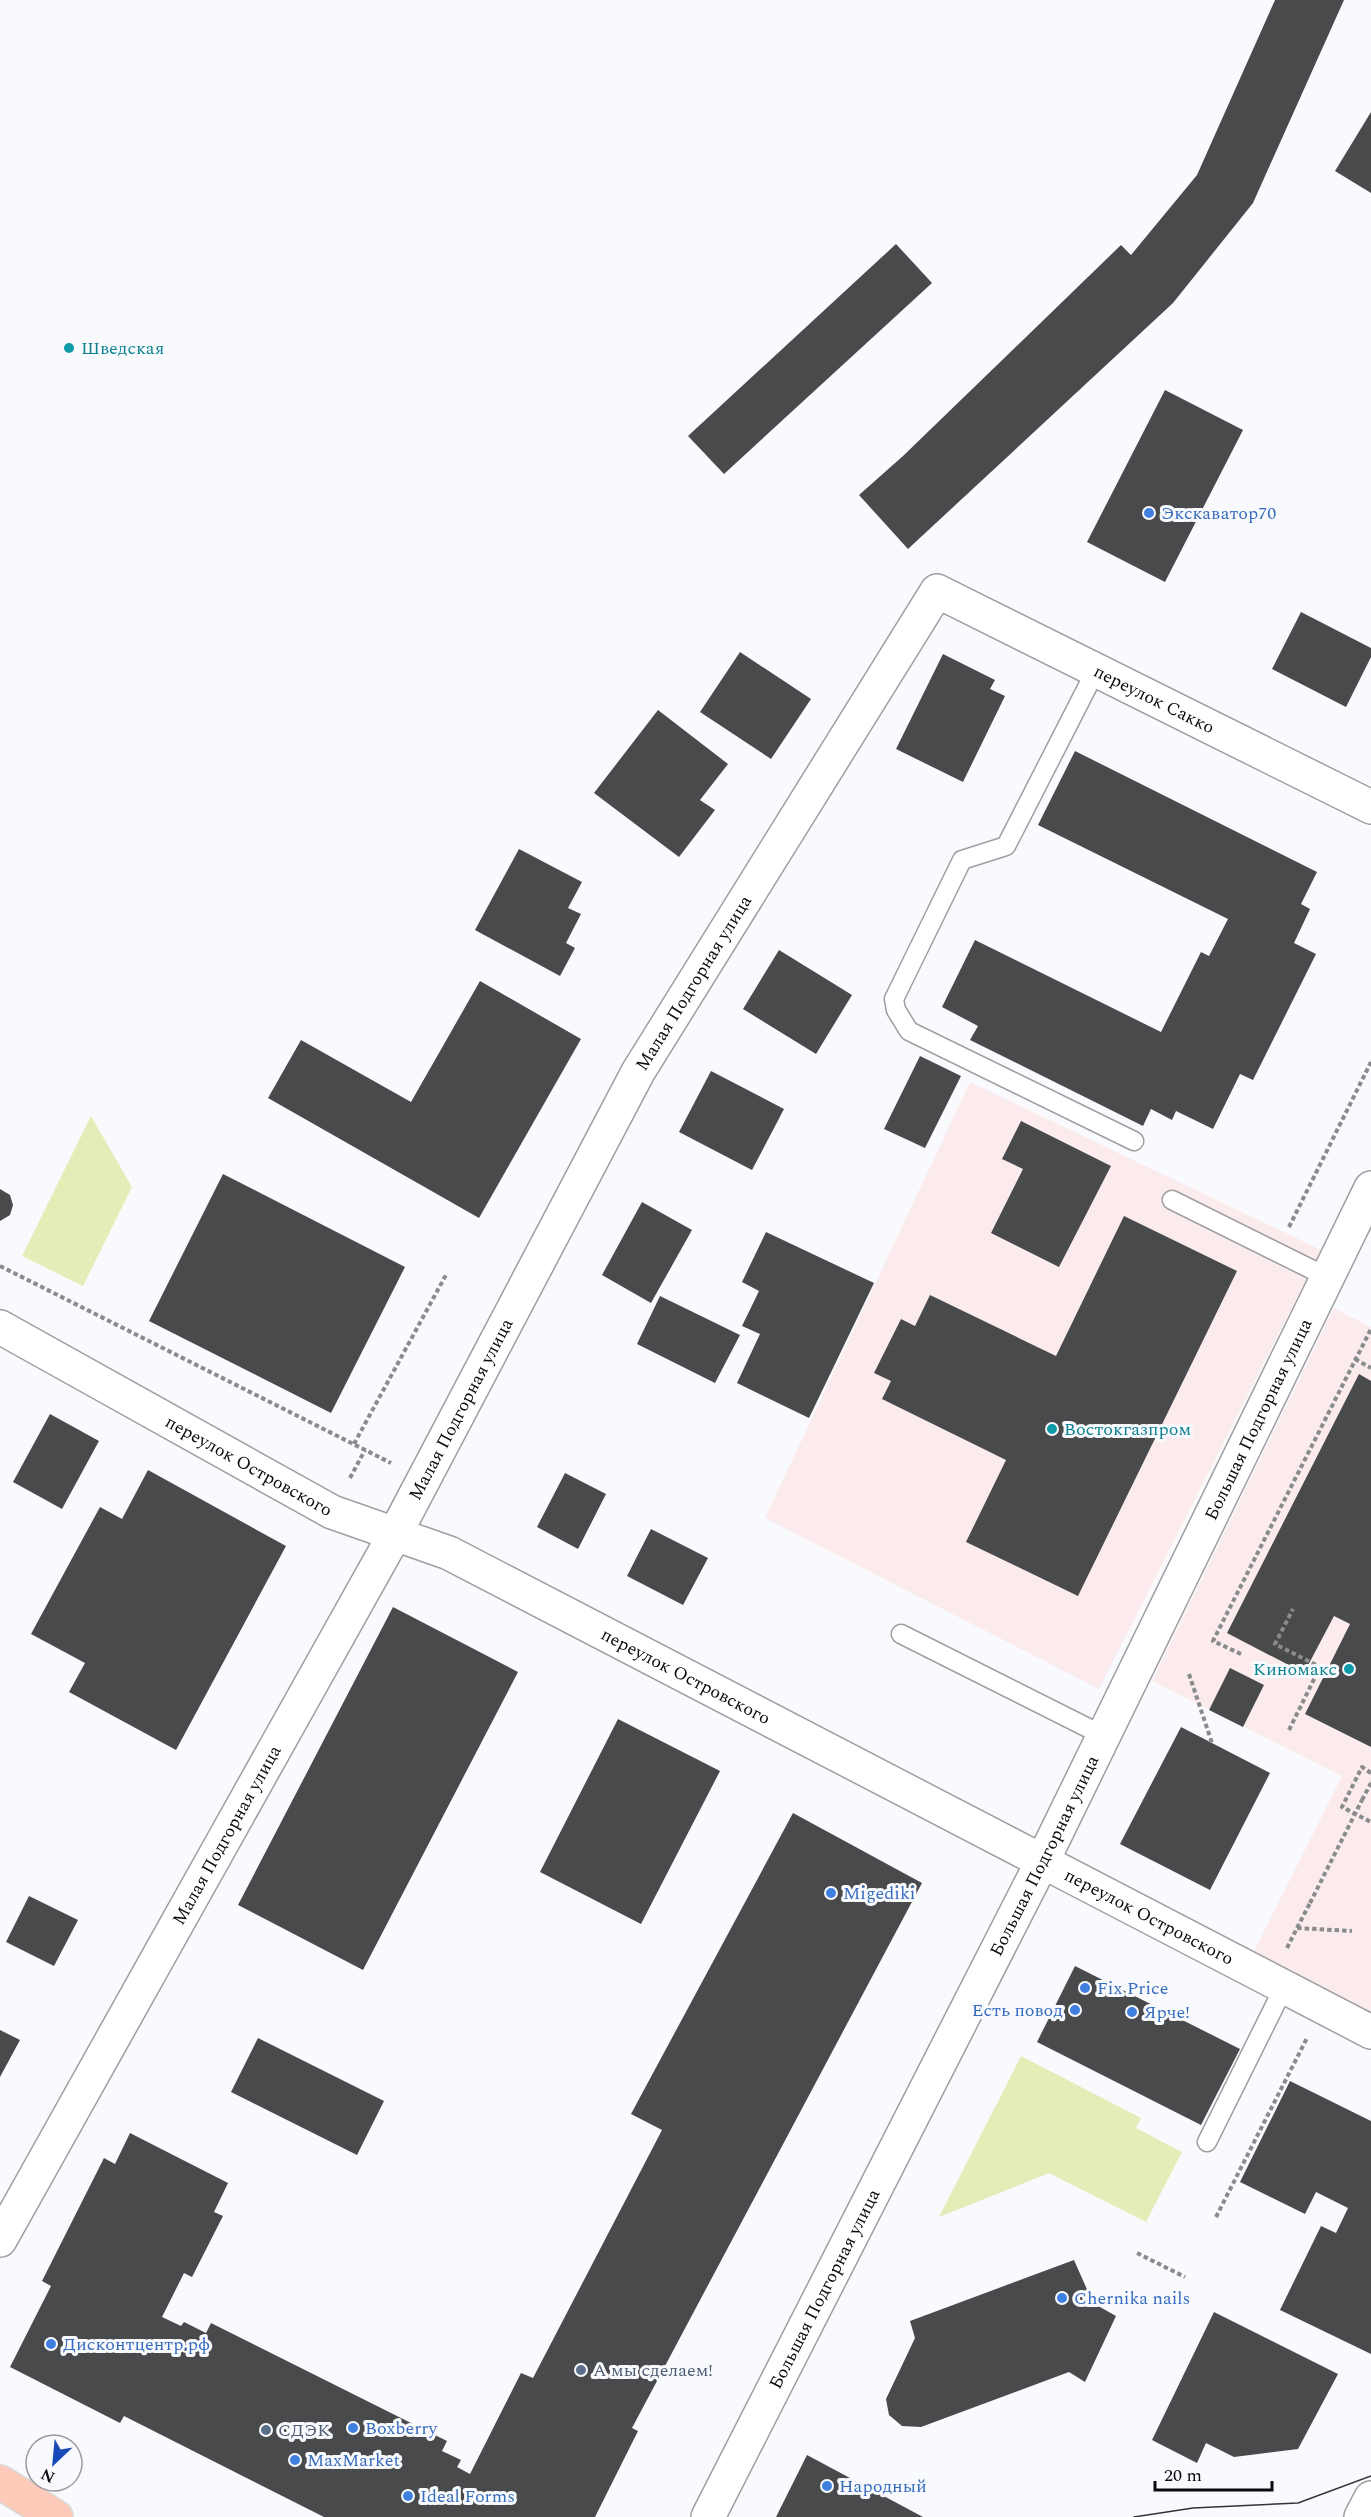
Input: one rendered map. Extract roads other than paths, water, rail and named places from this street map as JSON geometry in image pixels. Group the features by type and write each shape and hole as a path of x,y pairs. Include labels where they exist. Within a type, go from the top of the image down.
{"main road":[{"path":"0,2482 56,2517"}],"street":[{"name":"переулок Сакко","path":"938,591 1371,807"},
{"name":"Малая Подгорная улица","path":"0,2240 395,1534 638,1072 938,591"},
{"name":"Большая Подгорная улица","path":"708,2517 1043,1860 1371,1188"},
{"name":"переулок Островского","path":"0,1327 332,1512 449,1552 1371,2032"},
{"path":"1362,2517 1371,2498"}],"lane":[{"path":"1096,670 1006,846 962,860 894,999 896,1010 909,1031 1134,1141"},
{"path":"1172,1200 1327,1277"},
{"path":"902,1634 1104,1736"},
{"path":"1207,2142 1278,1983"}],"tram line":[{"path":"1134,2517 1193,2508 1298,2503 1371,2476"}],"place":[{"name":"Шведская","path":"69,348"},
{"name":"Экскаватор70","path":"1149,513"},
{"name":"Востокгазпром","path":"1052,1429"},
{"name":"Киномакс","path":"1349,1669"},
{"name":"Migediki","path":"831,1893"},
{"name":"Fix Price","path":"1085,1988"},
{"name":"Есть повод","path":"1075,2010"},
{"name":"Ярче!","path":"1132,2012"},
{"name":"Chernika nails","path":"1062,2298"},
{"name":"Дисконтцентр.рф","path":"51,2344"},
{"name":"А мы сделаем!","path":"581,2370"},
{"name":"Boxberry","path":"353,2428"},
{"name":"СДЭК","path":"266,2430"},
{"name":"MaxMarket","path":"295,2460"},
{"name":"Народный","path":"827,2486"},
{"name":"Ideal Forms","path":"408,2496"}]}
